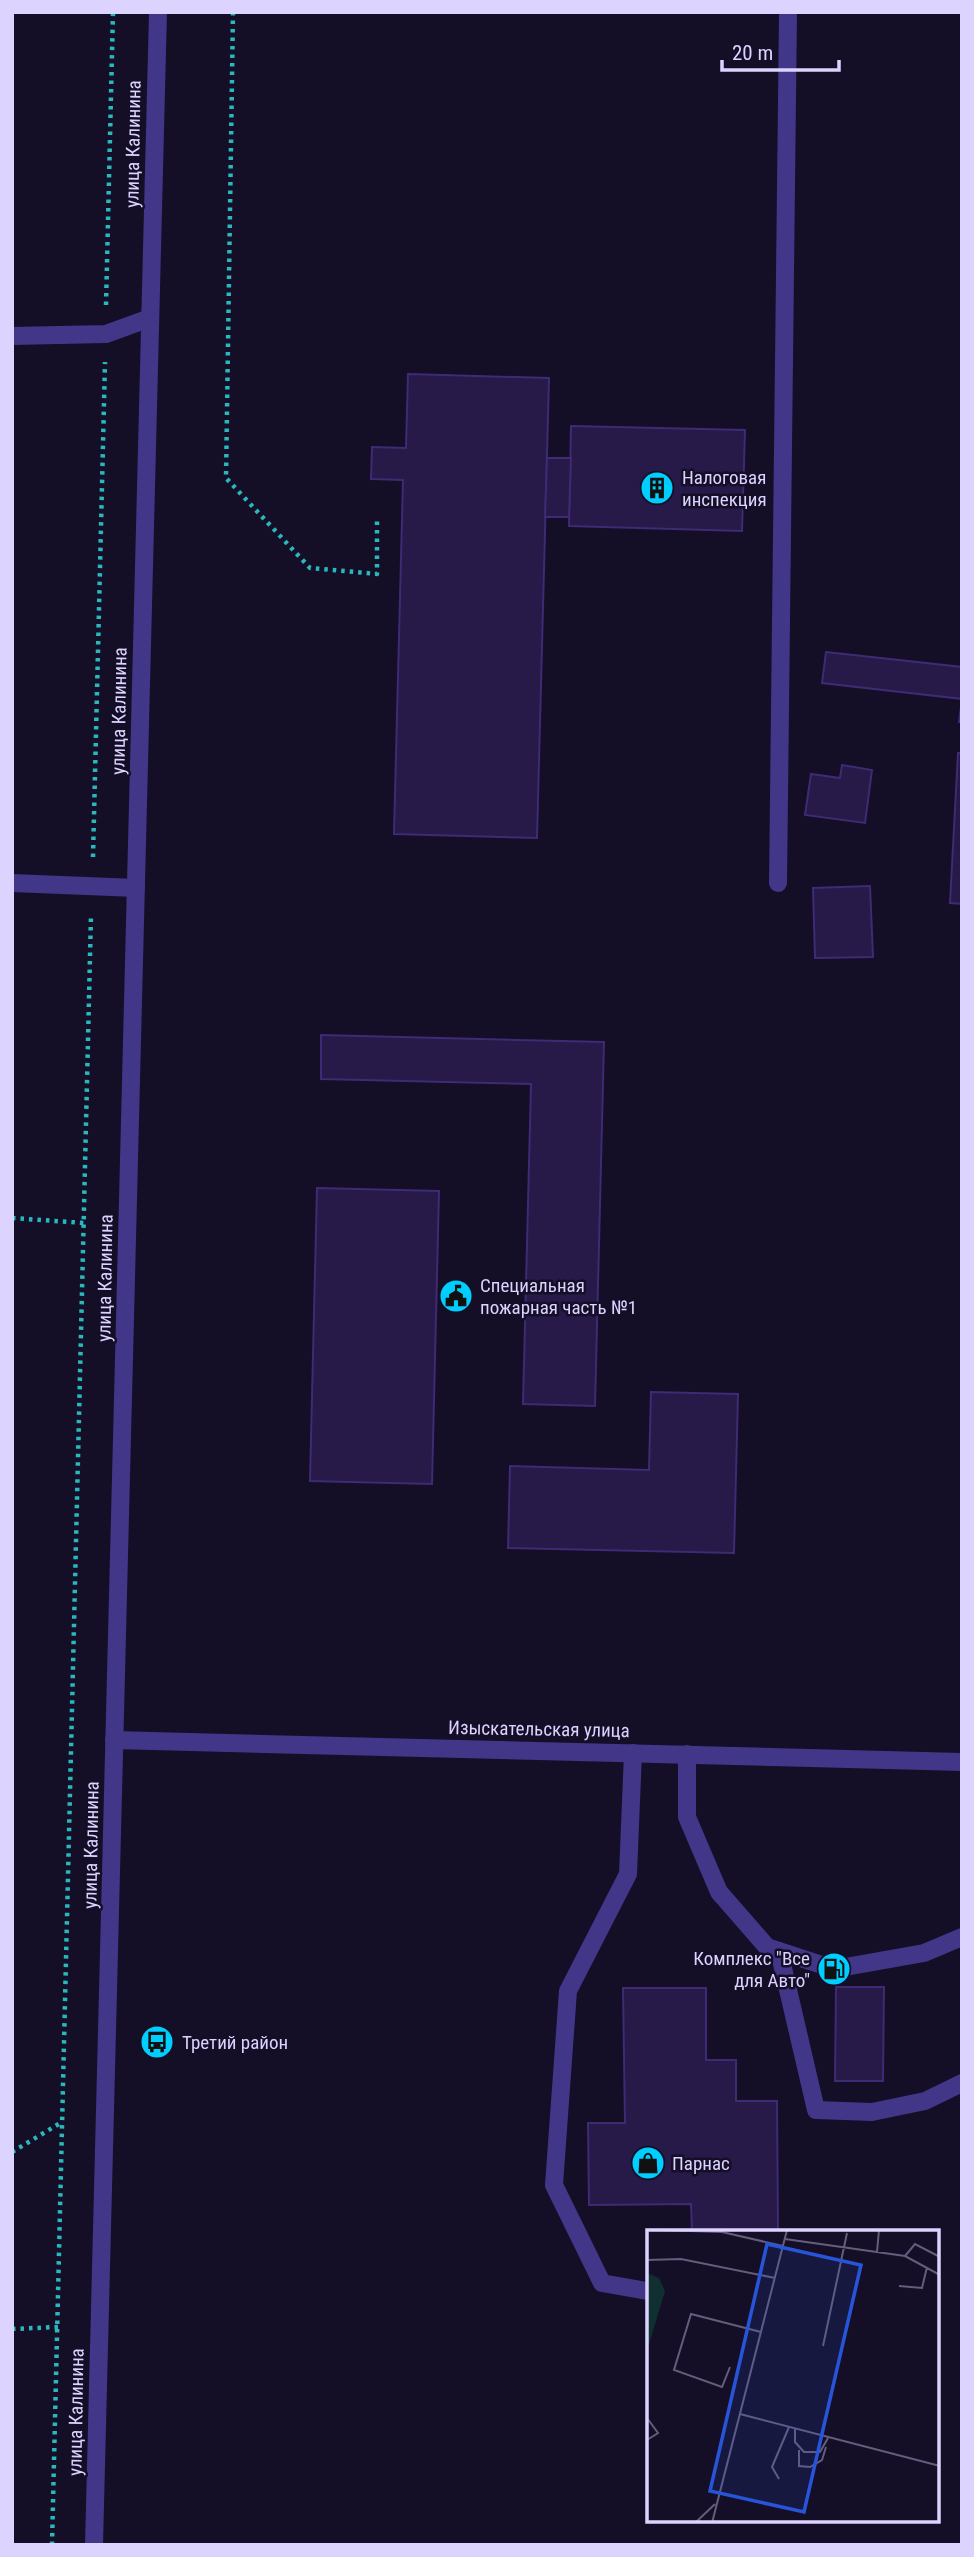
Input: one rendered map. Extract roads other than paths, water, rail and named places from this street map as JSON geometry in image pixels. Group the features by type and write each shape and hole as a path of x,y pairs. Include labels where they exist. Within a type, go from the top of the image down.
{"street":[{"name":"улица Калинина","path":"94,2545 158,12"},
{"path":"778,883 788,12"},
{"path":"12,336 106,334 150,317"},
{"path":"12,883 136,888"},
{"name":"Изыскательская улица","path":"114,1740 962,1762"},
{"path":"633,1753 628,1874 568,1991 554,2185 602,2283 647,2291"},
{"path":"687,1754 687,1817 719,1892 767,1947 834,1969 924,1953 962,1937"},
{"path":"779,1951 816,2110 872,2112 925,2101 962,2083"}],"place":[{"name":"Налоговая инспекция","path":"657,488"},
{"name":"Специальная пожарная часть №1","path":"456,1296"},
{"name":"Комплекс \"Все для Авто\"","path":"834,1969"},
{"name":"Третий район","path":"157,2042"},
{"name":"Парнас","path":"648,2163"}]}
